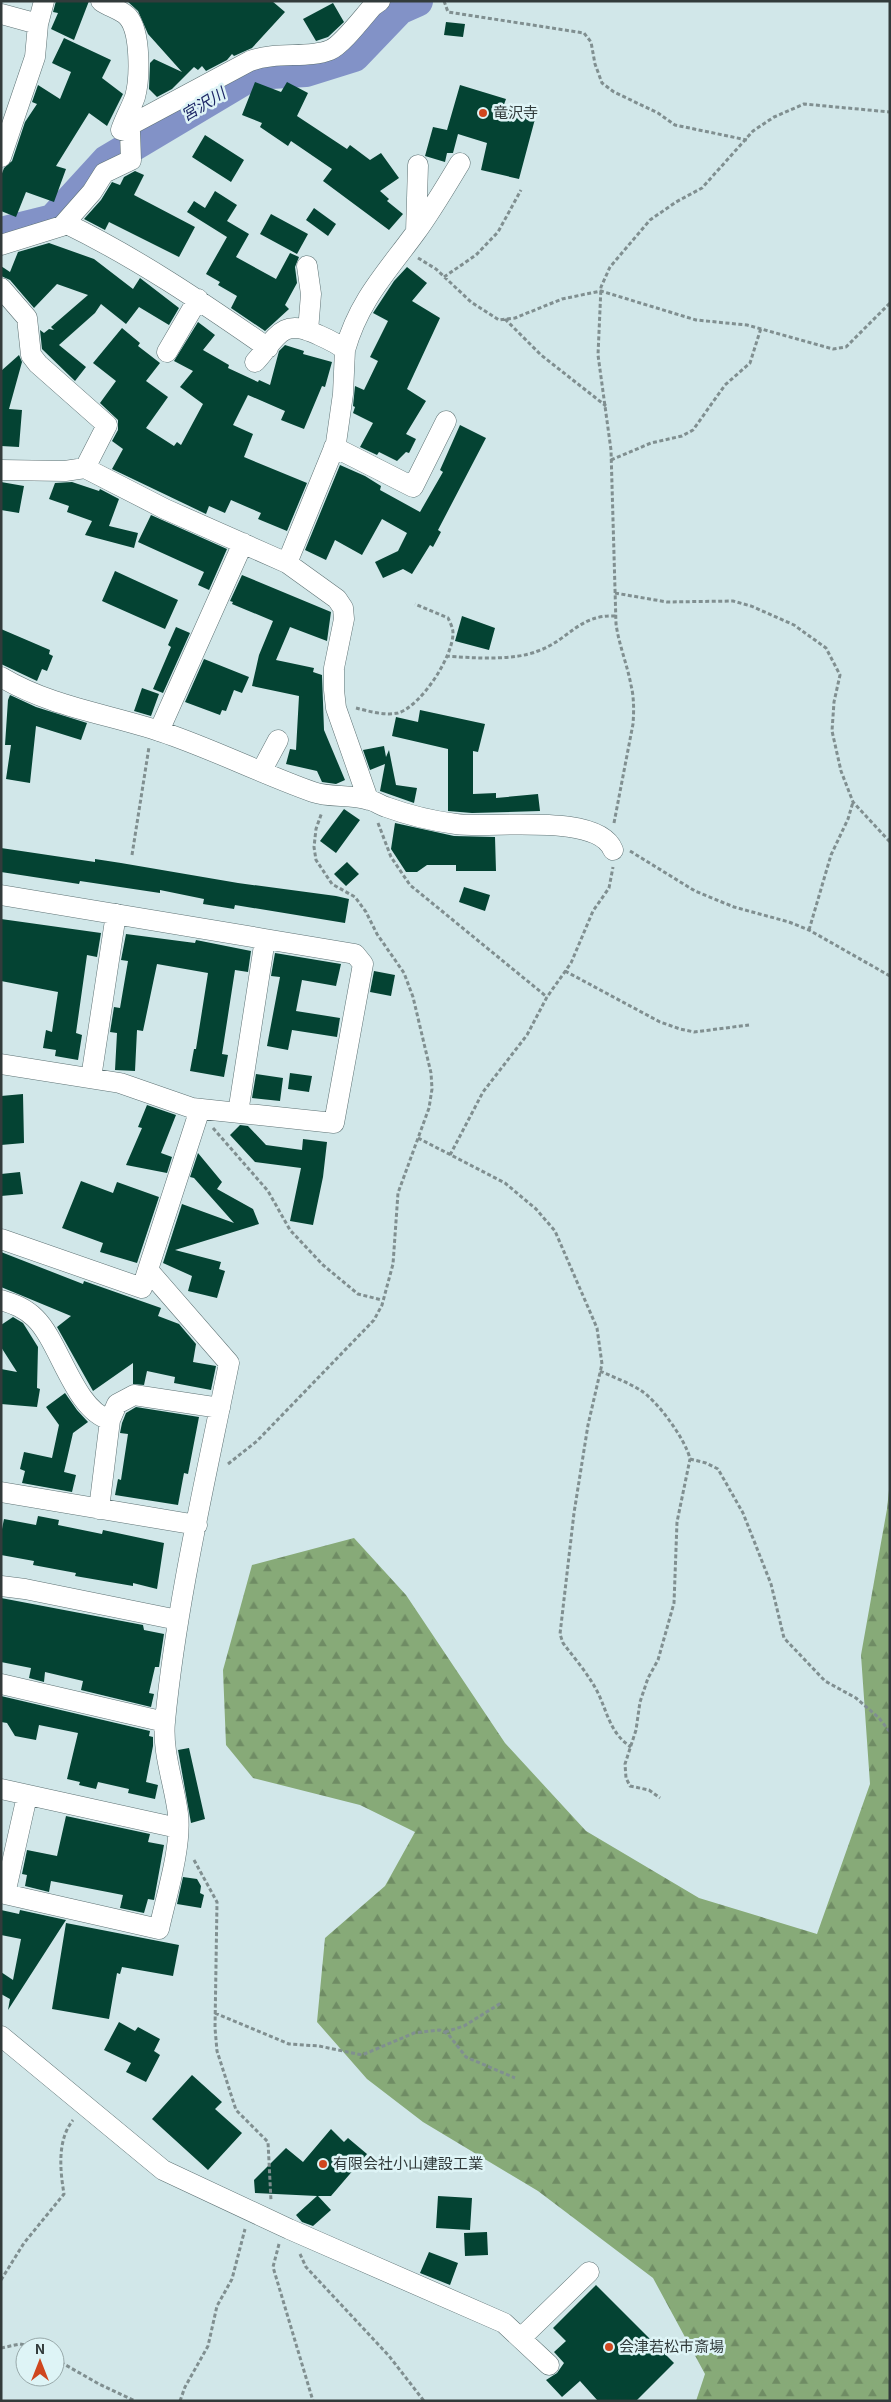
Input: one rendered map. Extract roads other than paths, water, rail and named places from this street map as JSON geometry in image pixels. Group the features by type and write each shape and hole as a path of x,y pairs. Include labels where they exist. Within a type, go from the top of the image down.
{"street":[{"path":"1,157 34,57 38,24 44,1"},
{"path":"1,245 65,223 92,192 104,173 131,160 126,131 139,72 135,31 130,18 129,7 101,1"},
{"path":"126,131 250,61 266,55 317,53 332,49 380,1"},
{"path":"1,14 38,24"},
{"path":"287,563 334,447 343,394 345,350 352,326 364,302 416,232 460,163"},
{"path":"416,232 418,166"},
{"path":"65,223 103,242 198,299 262,355 283,331 290,327 308,330 345,350"},
{"path":"307,266 311,294 308,330"},
{"path":"1,288 27,318 31,355 38,364 107,425 85,468"},
{"path":"167,352 198,299"},
{"path":"334,447 413,488 446,421"},
{"path":"1,470 65,471 85,468 165,509 287,563 337,599 343,608 344,619 334,668 336,703 368,799"},
{"path":"156,730 242,543"},
{"path":"1,677 54,701 156,730 262,770 315,793 368,799 387,808 457,824 559,826 590,830 611,846"},
{"path":"262,770 278,740"},
{"path":"1,895 355,954 363,964 334,1123 238,1113 199,1114 120,1083 1,1064"},
{"path":"91,1078 116,914"},
{"path":"238,1113 265,939"},
{"path":"1,1239 142,1288 199,1114"},
{"path":"27,1796 3,1895 159,1929 178,1833 179,1815 165,1750 165,1722 178,1620 229,1363 148,1270"},
{"path":"1,1300 23,1307 36,1319 48,1334 78,1390 102,1418 110,1420"},
{"path":"98,1508 110,1420 117,1404 134,1395 220,1408"},
{"path":"1,1492 197,1525"},
{"path":"1,1586 26,1588 178,1620"},
{"path":"1,1684 165,1722"},
{"path":"1,1789 178,1833"},
{"path":"1,2036 163,2170 294,2232 504,2323 549,2365"},
{"path":"521,2338 589,2272"}],"waterway":[{"name":"宮沢川","path":"1,233 53,220 107,161 253,74 306,71 354,56 399,9 417,1"}],"place":[{"name":"竜沢寺","path":"483,113"},
{"name":"有限会社小山建設工業","path":"323,2164"},
{"name":"会津若松市斎場","path":"609,2347"}]}
